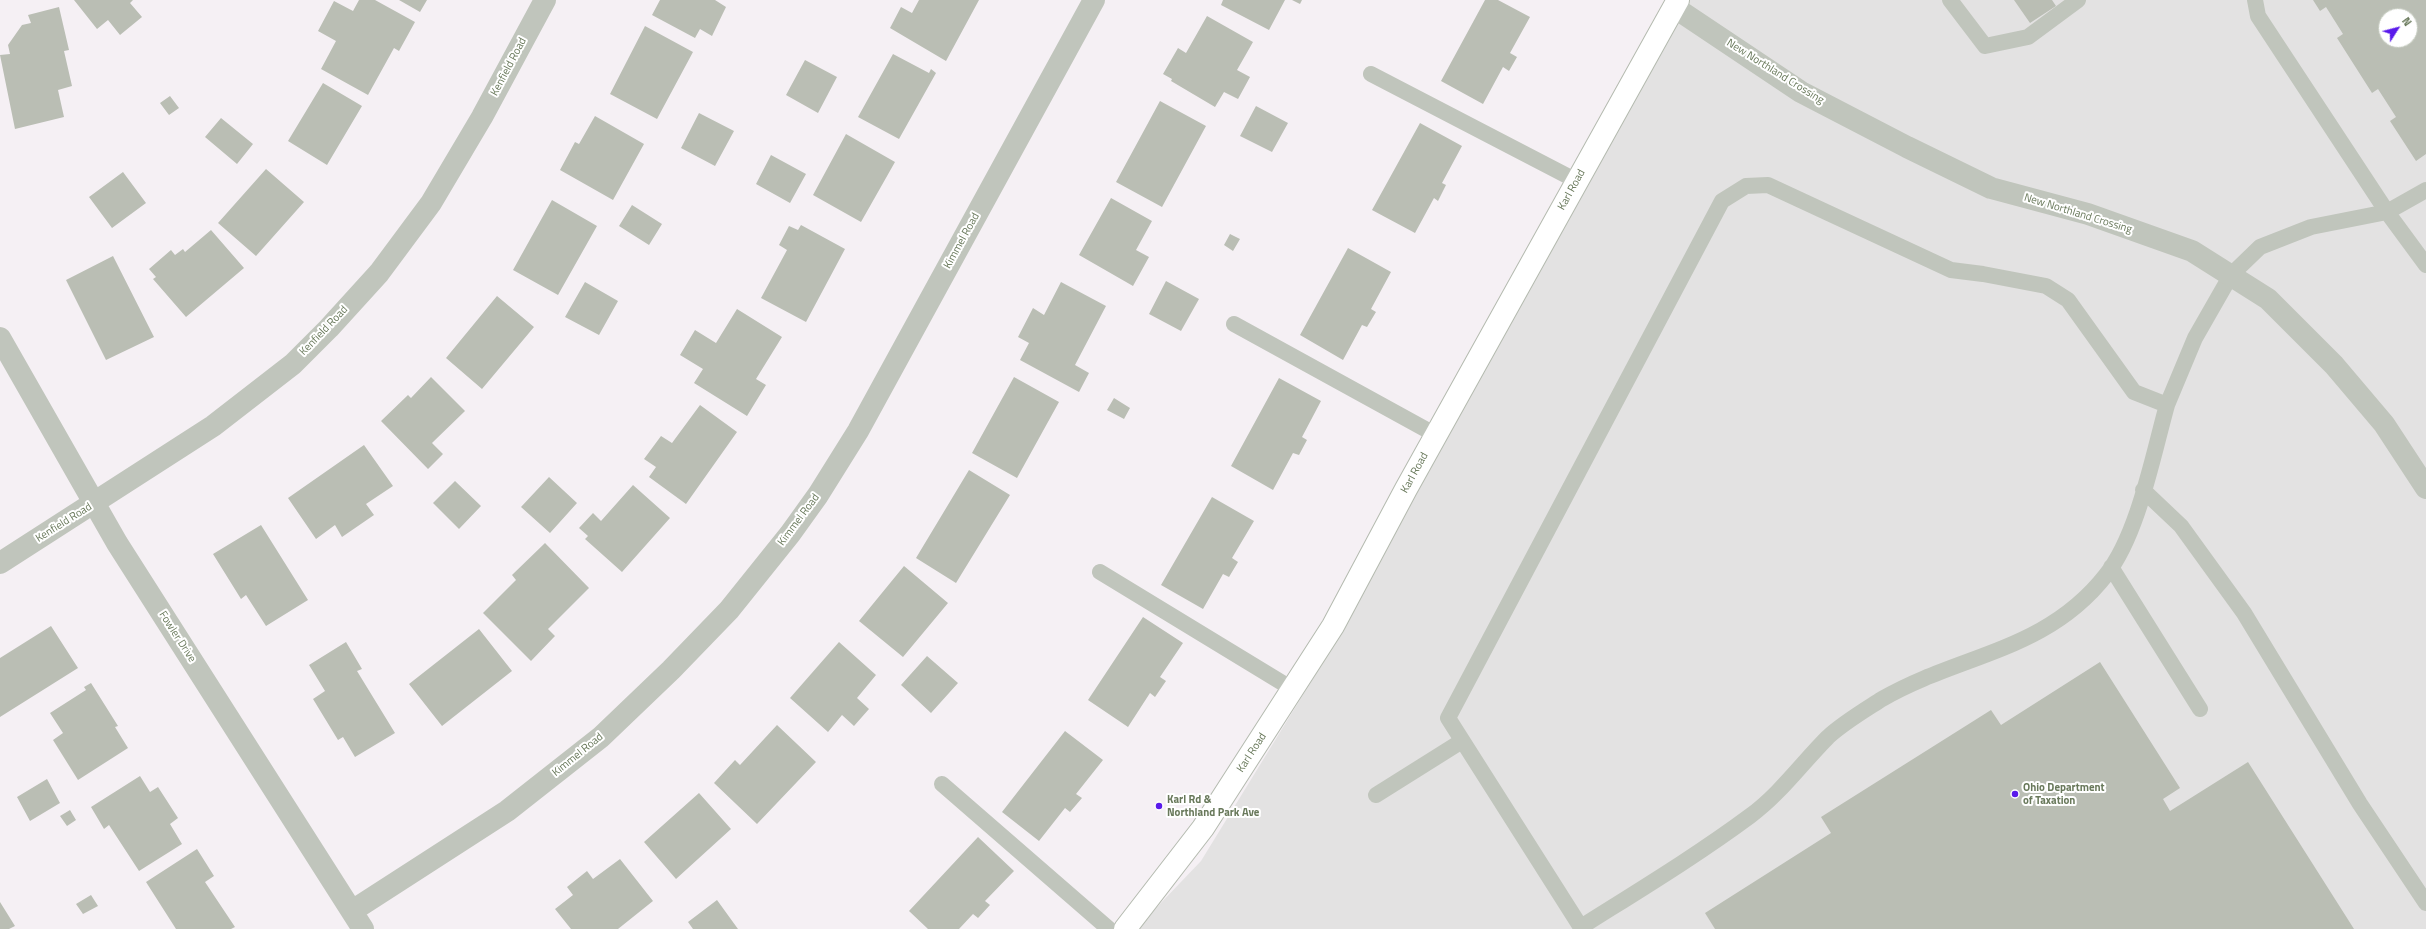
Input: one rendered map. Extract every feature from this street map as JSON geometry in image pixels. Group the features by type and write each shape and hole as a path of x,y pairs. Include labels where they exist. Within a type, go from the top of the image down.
{"main road":[{"name":"Karl Road","path":"1125,929 1203,828 1294,690 1333,626 1436,435 1676,3"}],"street":[{"name":"Kenfield Road","path":"0,564 213,426 293,364 329,328 379,273 431,203 482,117 545,0"},
{"name":"Kimmel Road","path":"358,920 507,811 601,737 671,670 729,610 818,495 858,431 1094,0"},
{"name":"New Northland Crossing","path":"1676,3 1801,92 1991,188 2088,214 2192,251 2231,275 2268,299 2334,365 2384,424 2426,488"},
{"name":"Fowler Drive","path":"0,338 93,505 358,920"}],"lane":[{"path":"1950,0 1986,46 2028,37 2078,0"},
{"path":"2255,0 2258,16 2387,212 2426,265"},
{"path":"1371,74 1577,181"},
{"path":"2167,405 2134,392 2068,300 2046,286 1983,274 1951,270 1791,194 1768,185 1746,186 1722,201 1448,718 1582,928 1751,815 1785,784 1830,735 1882,699 1916,682 2020,641 2055,624 2086,598 2111,568 2128,535 2143,490 2167,405 2195,338 2231,275 2260,247 2311,227 2387,212 2426,190"},
{"path":"1234,324 1436,435"},
{"path":"2143,490 2181,526 2244,613 2360,804 2426,903"},
{"path":"2111,568 2200,709"},
{"path":"1100,572 1294,690"},
{"path":"1376,795 1462,741"},
{"path":"942,784 1109,929"}],"shaded area":[{"path":"1688,0 2426,0 2426,929 1136,929 1201,861 1328,654"}],"building":[{"path":"74,0 133,0 130,3 142,17 120,35 108,20 97,29"},
{"path":"359,0 375,0 415,22 399,51 394,48 368,95 321,69 336,41 318,31 334,1 353,11"},
{"path":"399,0 427,0 420,12"},
{"path":"660,0 715,0 726,7 712,36 700,29 695,38 652,15"},
{"path":"919,0 979,0 946,61 890,28 901,7 912,13"},
{"path":"1223,0 1285,0 1269,30 1221,5"},
{"path":"1292,0 1302,0 1300,4"},
{"path":"1485,0 1498,0 1530,17 1510,53 1517,57 1509,71 1503,67 1483,104 1441,81"},
{"path":"2014,0 2052,0 2056,6 2030,23"},
{"path":"2313,0 2426,0 2426,154 2416,161 2390,121 2396,117 2378,89 2372,93 2337,38 2343,34 2326,7 2320,11"},
{"path":"59,7 69,50 64,51 72,86 58,90 64,117 15,129 0,55 10,54 8,45 22,25 31,23 28,15"},
{"path":"1207,16 1253,42 1237,70 1250,77 1238,99 1224,92 1215,107 1171,81 1172,79 1163,74 1178,48 1186,53"},
{"path":"645,26 693,52 657,119 610,94"},
{"path":"893,54 929,73 931,69 936,73 899,139 858,117"},
{"path":"805,60 837,77 818,113 786,95"},
{"path":"323,83 362,106 327,165 288,141"},
{"path":"170,96 179,108 169,115 160,103"},
{"path":"1160,101 1206,126 1162,207 1116,182"},
{"path":"1256,106 1288,123 1272,152 1240,136"},
{"path":"699,113 734,131 715,166 681,148"},
{"path":"595,116 644,144 613,200 560,170 575,142 579,144"},
{"path":"221,118 253,144 237,164 205,137"},
{"path":"1420,123 1462,146 1442,183 1446,185 1438,201 1434,198 1415,233 1372,210"},
{"path":"846,134 895,162 861,222 813,195"},
{"path":"771,155 806,174 790,203 756,184"},
{"path":"266,169 304,202 256,256 218,223"},
{"path":"123,172 146,203 112,228 89,197"},
{"path":"1111,198 1152,221 1136,250 1149,257 1133,286 1079,255"},
{"path":"552,200 597,226 558,295 513,270"},
{"path":"632,205 662,224 649,245 619,226"},
{"path":"801,225 845,249 806,322 761,298 787,250 779,245 789,226 798,230"},
{"path":"211,230 244,268 186,317 153,279 156,277 149,269 171,250 175,255 183,249 185,252"},
{"path":"1230,234 1240,239 1233,251 1224,245"},
{"path":"1348,248 1391,272 1371,309 1376,312 1367,327 1362,325 1343,360 1300,335"},
{"path":"113,256 154,337 106,360 66,280"},
{"path":"1166,281 1199,299 1181,331 1149,314"},
{"path":"585,282 618,301 599,335 565,317"},
{"path":"1061,282 1106,306 1075,365 1089,373 1079,392 1020,360 1029,343 1018,337 1033,308 1044,315"},
{"path":"497,296 534,327 482,389 446,358"},
{"path":"737,309 782,337 756,379 766,385 747,416 694,383 703,369 680,355 695,330 716,343"},
{"path":"431,377 465,411 432,443 443,454 428,469 381,421 408,395 411,398"},
{"path":"1014,377 1059,402 1017,478 972,453"},
{"path":"1279,378 1321,401 1302,437 1307,440 1299,455 1293,453 1273,490 1231,466"},
{"path":"1114,398 1130,408 1124,419 1107,410"},
{"path":"700,405 737,432 686,504 649,477 656,467 644,459 661,436 672,443"},
{"path":"364,445 393,486 366,504 374,515 342,537 335,525 316,539 288,498"},
{"path":"969,470 1010,495 956,583 916,558"},
{"path":"549,477 577,503 550,533 521,507"},
{"path":"455,481 481,506 459,529 433,503"},
{"path":"633,485 670,518 622,572 585,539 588,536 579,528 593,513 601,521"},
{"path":"1212,497 1254,521 1232,558 1238,562 1229,577 1223,574 1203,609 1161,585"},
{"path":"261,525 308,600 266,626 246,595 241,599 213,554"},
{"path":"545,543 589,588 548,629 555,636 531,661 483,613 516,580 512,575"},
{"path":"904,566 948,603 903,657 859,621"},
{"path":"1143,617 1183,643 1160,677 1166,681 1155,697 1150,693 1128,727 1088,700"},
{"path":"51,626 78,668 0,717 0,658"},
{"path":"479,629 512,671 442,726 409,684"},
{"path":"346,642 362,669 357,671 395,733 355,757 343,737 338,740 313,699 325,691 309,665"},
{"path":"839,642 876,675 857,698 869,709 854,726 842,715 828,732 790,698"},
{"path":"927,656 958,683 931,713 901,685"},
{"name":"Ohio Department of Taxation","path":"2100,662 2180,788 2163,799 2170,811 2248,762 2354,929 1715,929 1705,913 1831,833 1821,817 1991,710 2001,725"},
{"path":"91,683 118,726 115,727 128,748 78,780 53,740 63,733 50,713 86,690 84,687"},
{"path":"777,725 816,762 757,824 714,783 735,760 740,765"},
{"path":"1065,731 1103,760 1076,794 1082,798 1070,812 1065,808 1039,841 1002,812"},
{"path":"140,776 150,792 158,787 178,818 170,824 182,844 139,871 109,825 104,829 91,807"},
{"path":"47,779 60,803 30,821 17,797"},
{"path":"699,793 731,829 676,879 644,842"},
{"path":"70,810 76,820 67,826 60,816"},
{"path":"978,837 1014,871 985,901 990,905 978,918 973,914 959,929 928,929 909,911"},
{"path":"197,849 214,876 205,882 235,927 231,929 176,929 146,882"},
{"path":"620,859 653,901 618,929 571,929 555,909 573,895 567,887 587,871 593,879"},
{"path":"91,895 98,906 83,914 76,904"},
{"path":"717,900 738,929 693,929 688,922"},
{"path":"0,902 15,926 9,929 0,929"}],"place":[{"name":"Ohio Department of Taxation","path":"2015,794"},
{"name":"Karl Rd & Northland Park Ave","path":"1159,806"}]}
